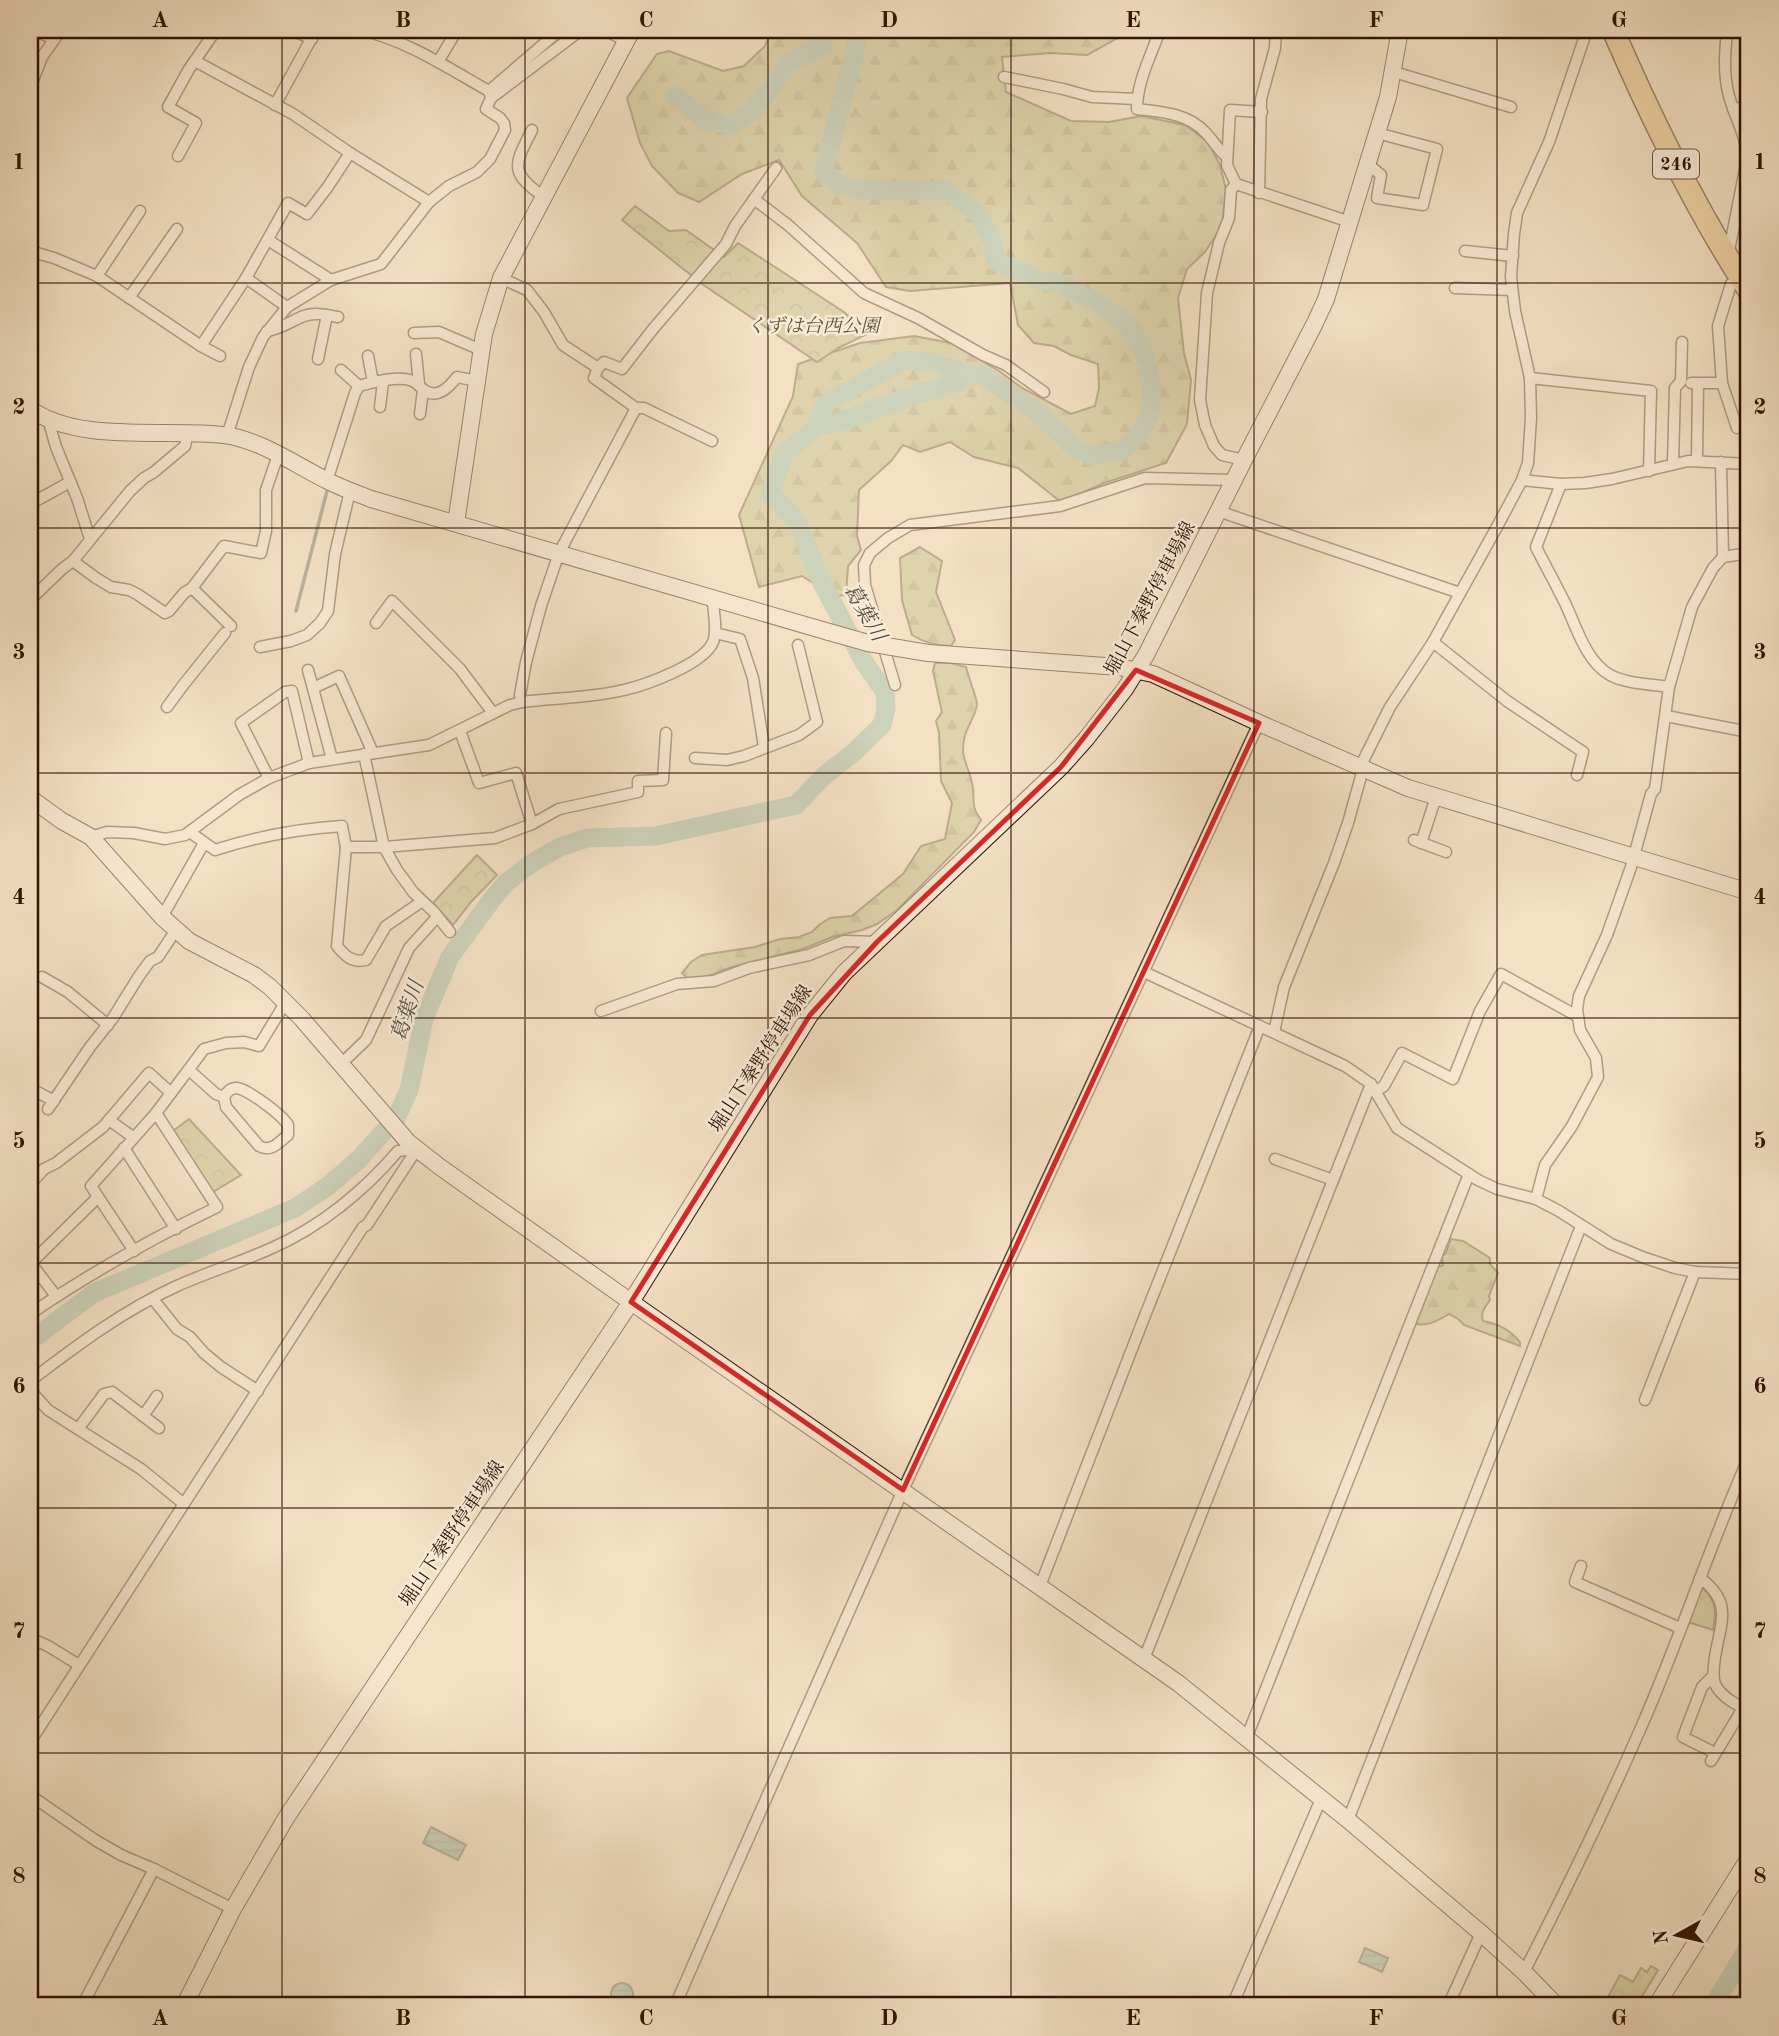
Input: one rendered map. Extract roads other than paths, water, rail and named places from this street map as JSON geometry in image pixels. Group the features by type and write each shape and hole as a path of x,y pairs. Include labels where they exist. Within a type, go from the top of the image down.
{"highway":[{"name":"246","path":"1613,30 1662,138 1744,284"}],"street":[{"path":"30,88 42,57 58,33 31,30"},
{"path":"178,156 196,123 168,107 216,30"},
{"path":"275,105 314,35 292,30"},
{"path":"361,30 438,62 490,94"},
{"path":"438,62 457,30"},
{"path":"227,436 249,367 267,331 287,307 331,280 381,264 429,202 449,186 477,172 490,159 505,130 500,118 486,108 490,94 560,30"},
{"path":"490,94 581,30"},
{"path":"456,523 481,350 492,303 501,278 629,35 605,30"},
{"path":"1160,30 1143,73 1137,109 1170,113 1185,118 1200,127 1227,157"},
{"path":"1259,193 1261,99 1275,48 1276,30"},
{"name":"堀山下秦野停車場線","path":"184,2006 233,1909 286,1818 631,1302 810,1015 844,973 1061,767 1125,689 1146,655 1326,299 1394,72 1400,30"},
{"path":"1274,1032 1284,987 1334,863 1364,761 1390,707 1433,642 1522,480 1528,463 1531,443 1530,378 1512,290 1517,213 1549,142 1587,30"},
{"path":"1727,30 1725,70 1728,94 1743,132 1747,159 1727,258"},
{"path":"195,61 293,114 429,202"},
{"path":"1394,72 1511,107"},
{"path":"1004,77 1092,97 1137,99"},
{"path":"1733,109 1749,107"},
{"path":"1262,112 1230,110 1227,165 1236,184 1350,222"},
{"path":"532,130 520,153 518,169 522,180 543,196"},
{"path":"1368,164 1381,175 1377,198 1423,205 1437,149 1377,133"},
{"path":"201,346 246,278 288,204 307,214 350,153"},
{"path":"712,441 644,408 636,408 594,378 604,362 622,369 726,244 735,226 776,168"},
{"path":"1236,184 1231,190 1229,218 1219,243 1207,293 1200,400 1205,425 1214,446 1222,455 1244,460"},
{"path":"754,199 788,225 863,293 918,318 1006,365 1044,392"},
{"path":"97,276 140,211"},
{"path":"130,298 177,229"},
{"path":"268,240 331,280"},
{"path":"30,251 97,276 220,356"},
{"path":"1465,251 1513,256"},
{"path":"246,278 287,307"},
{"path":"501,278 527,290 544,312 563,345 598,368"},
{"path":"1737,428 1722,383 1718,326 1731,284 1744,284"},
{"path":"1455,288 1512,290"},
{"path":"267,331 277,330 306,316 332,316 316,351"},
{"path":"414,333 439,332 481,350"},
{"path":"1673,463 1675,388 1681,381 1682,342"},
{"path":"416,354 421,387 420,414"},
{"path":"368,356 378,382 380,407"},
{"path":"341,370 359,386"},
{"path":"327,481 359,386 408,379 434,393 441,393 449,388 457,377 477,381"},
{"path":"1530,378 1651,391 1649,471"},
{"path":"1681,381 1698,384 1722,383"},
{"path":"1697,460 1698,384"},
{"path":"522,702 520,695 526,663 559,553 636,408"},
{"path":"30,409 48,419 79,429 188,432 227,436 256,444 350,491 868,643 928,653 1119,667 1153,674 1408,788 1749,892"},
{"path":"48,419 90,539"},
{"path":"30,600 74,561 130,491 185,446 188,432"},
{"path":"74,561 111,587 129,590 165,613 169,611 184,593 192,588 224,546 261,553 266,531 266,490 278,455"},
{"path":"1522,480 1562,484 1612,480 1673,463 1697,460 1724,459 1749,464"},
{"path":"1723,557 1724,459"},
{"path":"895,685 865,585 864,565 870,553 899,531 910,525 1060,506 1145,478 1234,480"},
{"path":"30,504 70,482"},
{"path":"1562,484 1536,547 1577,630 1600,667 1610,674 1624,680 1669,687"},
{"path":"260,647 307,635 328,611 335,554 350,491"},
{"path":"1218,511 1460,593"},
{"path":"1536,1199 1545,1165 1572,1126 1598,1077 1596,1058 1580,1030 1577,1016 1579,996 1608,935 1651,794 1655,789 1669,687 1692,607 1713,568 1723,557 1749,552"},
{"path":"167,707 228,630 192,588"},
{"path":"91,837 107,832 176,838 191,832 239,795 269,778 309,763 429,745 493,713 522,702 611,692 636,686 700,658 709,649 715,633 713,599"},
{"path":"376,623 392,601 460,669 493,713"},
{"path":"715,633 740,639 753,678 764,747"},
{"path":"1433,642 1507,701 1583,752 1577,775"},
{"path":"695,758 727,760 744,756 799,735 817,722 798,645"},
{"path":"307,670 332,759"},
{"path":"313,688 339,676 368,754 384,847 421,902 433,911 450,932"},
{"path":"269,778 241,723 285,692 292,691 309,763"},
{"path":"1666,716 1749,732"},
{"path":"676,2006 903,1490 1259,723"},
{"path":"460,731 479,783 516,774 532,824"},
{"path":"346,847 384,847 495,838 532,824 559,809 638,792 638,782 663,780 666,733"},
{"path":"1436,797 1418,842 1446,852"},
{"path":"30,798 62,821 91,837 162,917 189,941 254,975 270,987 302,1019 413,1146 631,1302 1178,1683 1348,1820 1481,1933 1557,2006"},
{"path":"191,832 215,850 302,828 342,825 346,847 337,946 352,960 366,960 386,926 421,902"},
{"path":"162,917 204,843"},
{"path":"341,1064 366,1040 410,948 437,917"},
{"path":"30,1088 51,1105 139,976 150,961 158,957 176,930"},
{"path":"601,1011 677,984 713,981 749,968 809,956 844,941 877,942"},
{"path":"1144,972 1345,1066 1373,1088 1397,1128 1497,1189 1536,1199 1612,1244 1645,1258 1695,1272 1749,1275"},
{"path":"1373,1088 1384,1086 1402,1053 1454,1079 1480,1011 1501,974 1577,1016"},
{"path":"46,996 46,981 68,992 108,1025"},
{"path":"134,1251 91,1186 156,1113 204,1049 226,1043 244,1042 259,1046 285,1003"},
{"path":"1040,1586 1260,1026"},
{"path":"189,1070 216,1094 224,1097"},
{"path":"30,1184 44,1169 86,1141 109,1120 149,1073 171,1093"},
{"path":"240,1088 279,1114 288,1125 288,1135 269,1149 264,1149 226,1107 224,1097 225,1093 232,1089 240,1088"},
{"path":"1144,1659 1333,1180 1373,1088"},
{"path":"30,1314 134,1251 217,1208 156,1113"},
{"path":"109,1120 133,1138"},
{"path":"30,1381 91,1335 176,1286 293,1238 317,1223 371,1180 398,1151 413,1146"},
{"path":"30,1742 366,1225 413,1146"},
{"path":"124,1148 176,1229"},
{"path":"1275,1159 1333,1180"},
{"path":"1246,1739 1469,1174"},
{"path":"56,1296 30,1263 98,1197"},
{"path":"1348,1820 1581,1226"},
{"path":"1645,1400 1695,1272"},
{"path":"153,1299 177,1329 190,1337 195,1351 258,1391"},
{"path":"30,1390 48,1410 141,1469 184,1504"},
{"path":"78,1429 104,1394 112,1392 159,1428"},
{"path":"144,1416 157,1396"},
{"path":"1524,1972 1586,1850 1644,1721 1749,1457"},
{"path":"1581,1566 1575,1582 1680,1628"},
{"path":"1700,1578 1712,1587 1721,1601 1722,1615 1713,1676 1716,1685 1721,1693 1746,1709 1713,1757 1682,1737 1702,1687 1713,1676"},
{"path":"30,1638 79,1665"},
{"path":"30,1795 121,1855 233,1909"},
{"path":"1232,2006 1321,1799"},
{"path":"1656,2006 1749,1858"},
{"path":"82,2006 154,1869"},
{"path":"1448,2006 1481,1933"}],"waterway":[{"path":"676,96 706,121 731,126 752,111 789,63 824,45 822,30"},
{"name":"葛葉川","path":"30,1341 94,1293 295,1208 327,1187 358,1160 396,1118 409,1090 424,1019 450,957 496,894 532,863 560,847 587,838 656,836 796,805 824,776 882,725 886,709 885,692 864,662 822,583 797,521 770,493 785,452 816,426 840,422 955,383 966,375 982,375 1037,412 1078,450 1094,456 1122,450 1139,435 1149,417 1152,391 1147,362 1128,325 1096,302 1059,284 1040,280 996,261 993,243 978,214 946,190 863,190 839,185 823,171 859,30"},
{"path":"816,426 826,403 905,360 929,362 966,375"},
{"path":"296,611 327,491"},
{"path":"1713,2006 1749,1946"}],"park label":[{"name":"くずは台西公園","path":"813,325"}]}
